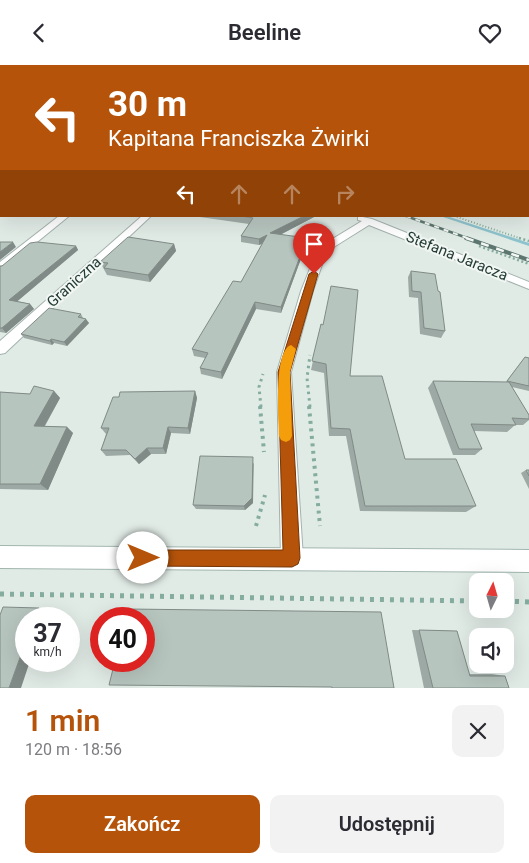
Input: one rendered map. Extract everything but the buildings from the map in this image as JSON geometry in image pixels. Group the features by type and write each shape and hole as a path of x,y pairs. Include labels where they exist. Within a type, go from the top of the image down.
{"street":[{"path":"0,267 64,217"},
{"name":"Graniczna","path":"0,349 146,217"},
{"path":"292,558 284,372 307,291 320,256 325,248 363,219"},
{"name":"Stefana Jaracza","path":"363,219 529,285"},
{"path":"0,557 529,561"}],"path":[{"path":"457,217 529,241"},
{"path":"311,351 307,378 320,526"},
{"path":"0,594 469,601"},
{"path":"514,601 529,601"}],"waterway":[{"path":"445,217 529,245"}],"railway":[{"path":"409,217 470,239"},
{"path":"466,238 529,260"}],"slow traffic":[{"path":"286,436 284,372 291,349"}],"route":[{"path":"143,558 292,558 284,372 307,291 314,274"}]}
